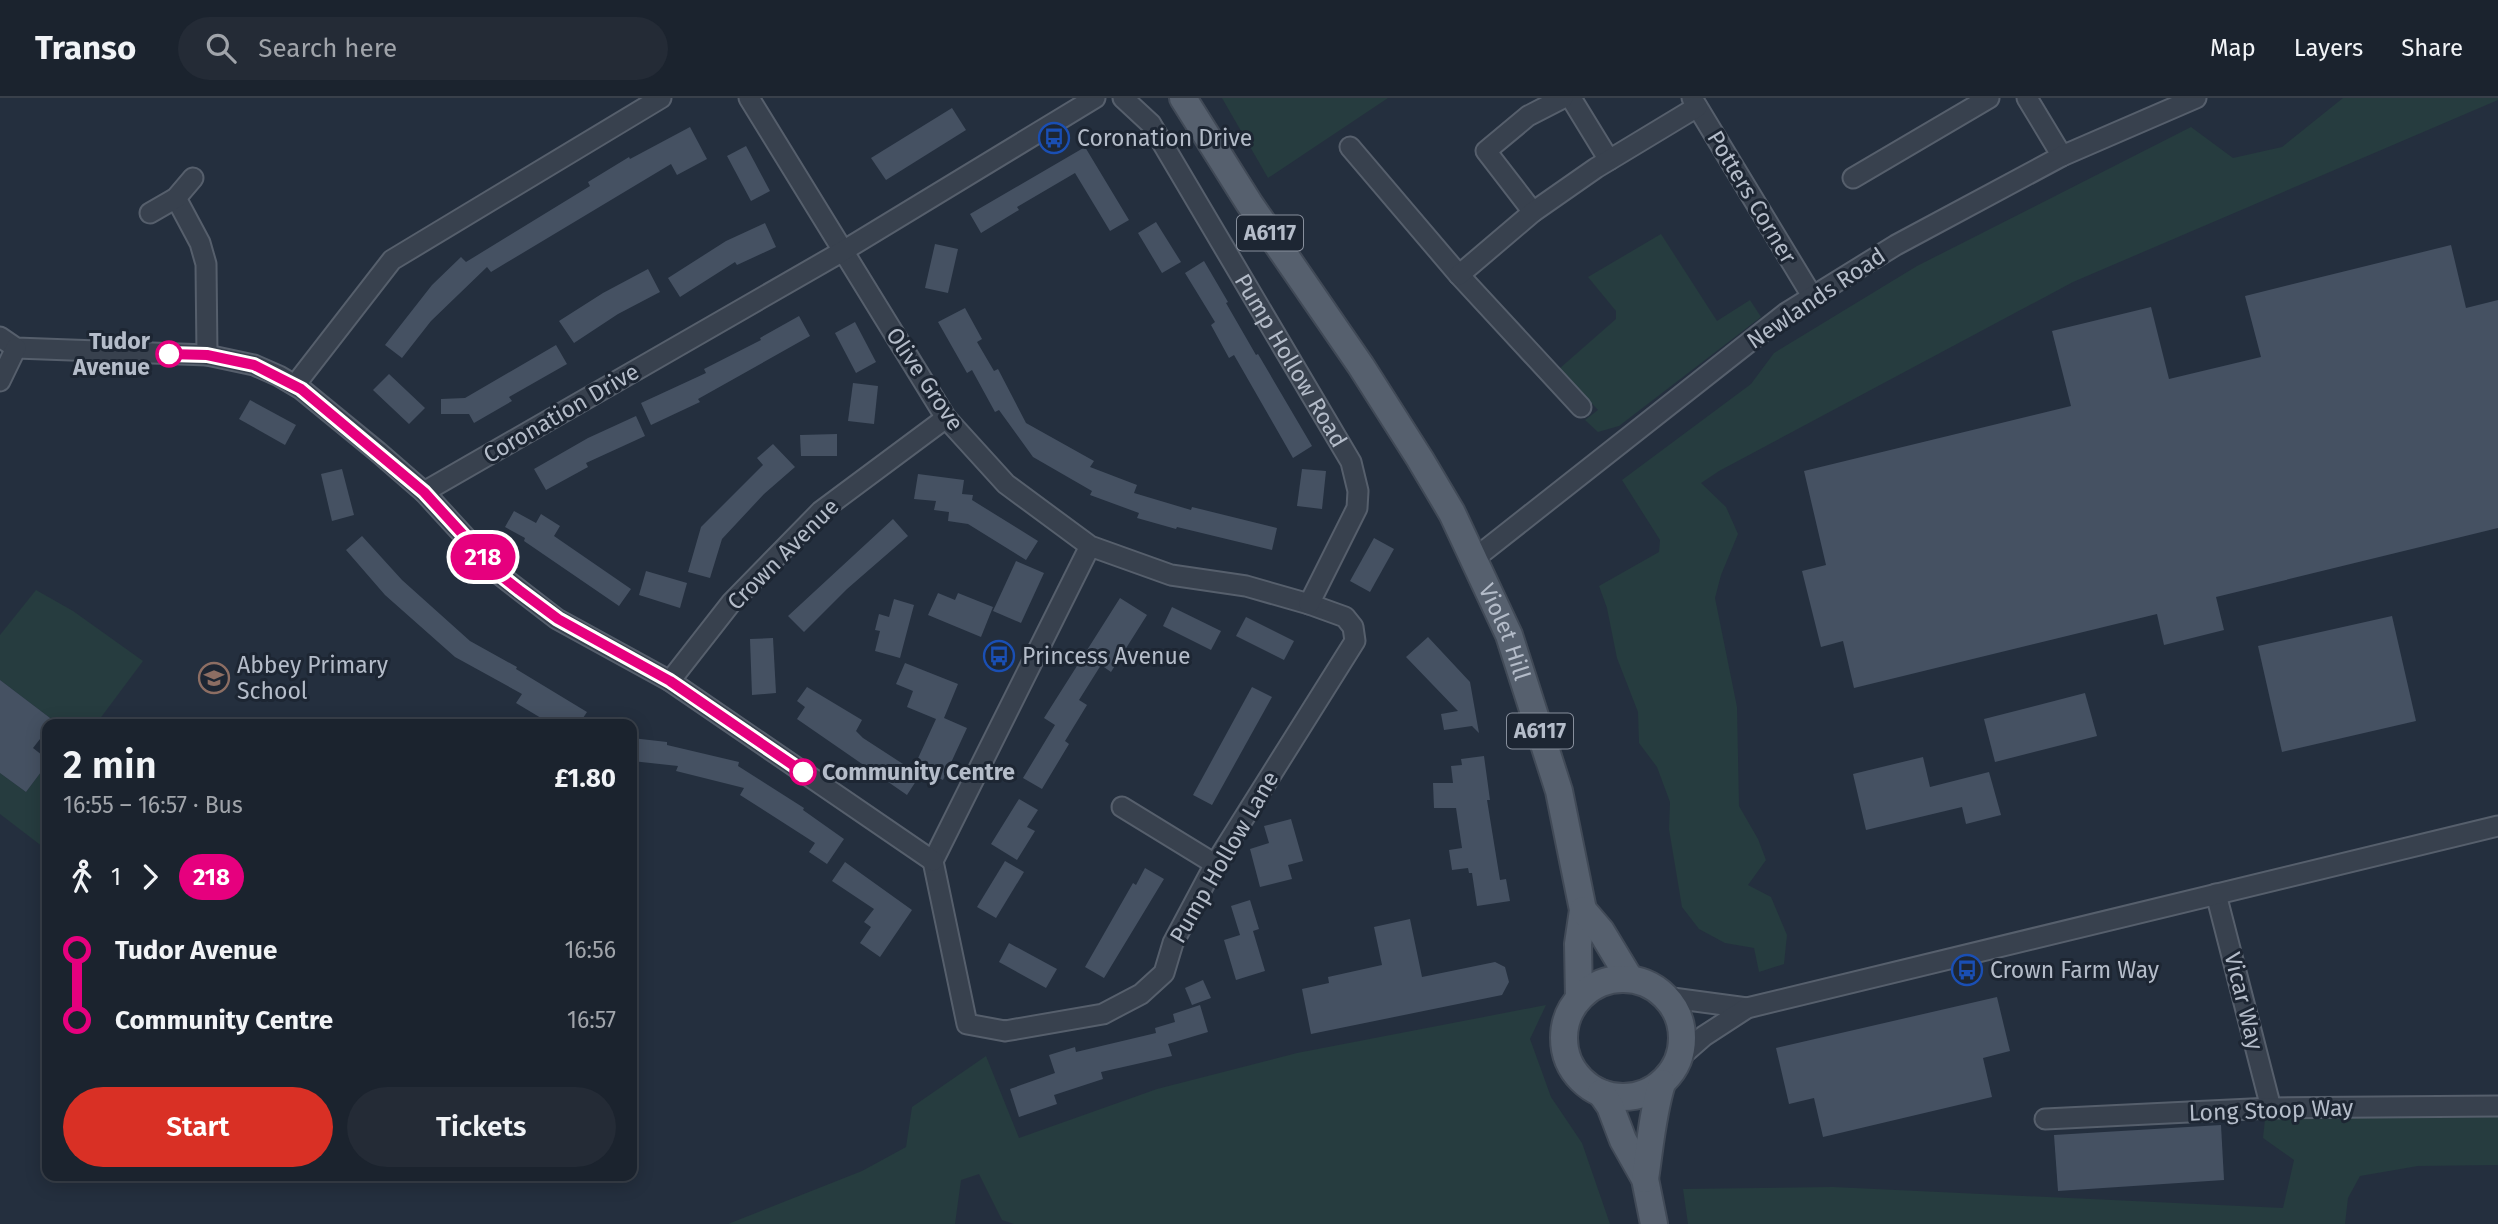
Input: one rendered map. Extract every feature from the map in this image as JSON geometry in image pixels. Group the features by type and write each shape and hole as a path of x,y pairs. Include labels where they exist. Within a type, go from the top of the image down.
{"main road":[{"name":"A6117","path":"1183,98 1249,203 1361,366 1420,459 1445,500 1474,559"},
{"name":"Violet Hill","path":"1474,559 1510,635 1559,791 1583,910 1578,944 1579,998"},
{"name":"Violet Hill","path":"1583,910 1601,931 1630,979"},
{"path":"1579,998 1602,982 1630,979 1647,984 1665,997 1674,1008 1681,1025 1679,1057"},
{"name":"A6117","path":"1579,998 1564,1027 1567,1059 1575,1073 1586,1085 1601,1093 1610,1106 1623,1140 1645,1179 1654,1224"},
{"name":"A6117","path":"1645,1179 1652,1138 1653,1110 1662,1083 1679,1057"},
{"path":"1601,1093 1622,1098 1632,1097 1662,1083"}],"street":[{"path":"295,385 392,260 661,98"},
{"name":"Olive Grove","path":"749,98 946,418 1006,484 1090,546 1171,575 1246,586 1345,617 1353,627 1355,641 1326,686"},
{"name":"Coronation Drive","path":"424,492 843,251 1095,98"},
{"name":"Pump Hollow Road","path":"1123,98 1151,124 1351,462 1358,491 1357,509 1309,604"},
{"path":"1533,212 1486,151 1528,116 1563,98"},
{"path":"1571,98 1609,160"},
{"path":"1853,178 1989,98"},
{"path":"2027,98 2063,156"},
{"name":"Newlands Road","path":"1474,559 1786,313 1812,296 1896,245 2063,156 2196,98"},
{"path":"1459,275 1533,212 1694,102"},
{"name":"Potters Corner","path":"1694,102 1812,296"},
{"path":"1350,148 1459,275 1581,407"},
{"path":"150,213 176,198 193,178"},
{"path":"176,198 200,243 206,264 207,355"},
{"path":"0,381 8,342 207,355 254,365 295,385 424,492 491,565 519,590 558,619 670,681 933,861 1090,546"},
{"name":"Crown Avenue","path":"670,681 731,603 821,511 946,418"},
{"name":"Pump Hollow Lane","path":"933,861 967,1024 1005,1031 1103,1014 1141,994 1164,973 1173,943 1215,864 1326,686"},
{"path":"1122,807 1215,864"},
{"path":"1679,1057 1704,1036 1747,1008 2498,826"},
{"name":"Vicar Way","path":"2216,894 2271,1108"},
{"path":"1665,997 1747,1008"},
{"name":"Long Stoop Way","path":"2045,1119 2271,1108 2498,1106"}],"green space":[{"path":"1222,98 1388,98 1268,178"},
{"path":"2343,98 2498,100 2073,282 1701,483 1726,507 1738,534 1721,575 1715,598 1737,707 1739,806 1758,839 1766,860 1748,885 1771,897 1787,935 1784,964 1759,972 1754,948 1725,943 1699,929 1682,907 1669,829 1670,802 1657,767 1639,743 1638,712 1617,658 1607,608 1599,586 1659,552 1660,540 1622,480 1751,384 1774,353 1917,266 2191,127 2233,158 2282,147"},
{"path":"1661,234 1717,321 1750,300 1761,317 1619,426 1598,432 1585,420 1598,410 1559,369 1616,319 1616,311 1588,277"},
{"path":"36,590 73,611 143,661 100,719 51,719 0,680 0,635"},
{"path":"42,771 42,846 0,814 0,773 26,792"},
{"path":"1546,1005 1530,1039 1551,1097 1582,1143 1610,1224 1014,1224 1002,1220 979,1174 961,1180 955,1224 728,1224 862,1171 906,1147 912,1107 986,1056 1019,1138 1157,1089 1297,1053"},
{"path":"2498,1117 2498,1165 2418,1166 2360,1176 2348,1198 2345,1224 1688,1224 1683,1189 1833,1187 2283,1208 2294,1160 2263,1138 2265,1119"}],"building":[{"path":"952,108 966,130 886,180 871,158"},
{"path":"690,127 707,159 677,175 671,164 491,272 487,267 431,321 402,358 385,345 432,285 461,257 466,262 590,186 588,182 629,157 630,159"},
{"path":"746,146 770,191 751,201 727,156"},
{"path":"1085,147 1129,220 1110,231 1075,173 1017,207 1019,210 981,233 970,214"},
{"path":"1156,222 1181,262 1162,273 1138,233"},
{"path":"765,223 776,247 737,265 735,262 680,297 668,278 726,241"},
{"path":"935,244 958,249 948,293 925,288"},
{"path":"2451,245 2466,308 2498,300 2498,528 2216,597 2224,630 2164,645 2157,614 1854,688 1843,641 1821,647 1802,571 1826,565 1804,471 2071,406 2052,331 2151,307 2169,379 2261,357 2245,296"},
{"path":"1204,261 1256,355 1258,354 1312,446 1293,458 1234,355 1229,358 1211,325 1215,322 1185,273"},
{"path":"648,269 660,292 618,314 574,343 559,321"},
{"path":"965,308 982,339 977,342 994,371 998,369 1026,423 1094,461 1090,467 1137,485 1134,493 1191,510 1192,507 1277,528 1272,550 1137,518 1139,513 1090,495 1092,491 1033,457 999,410 995,412 972,370 967,373 938,322"},
{"path":"799,316 810,336 698,399 700,402 651,425 641,403 706,373 704,369 761,340 760,338"},
{"path":"855,322 876,362 856,373 835,333"},
{"path":"556,345 567,364 509,397 512,401 474,423 469,414 441,414 441,399 465,398"},
{"path":"389,374 425,408 409,424 373,390"},
{"path":"853,383 878,386 874,424 848,421"},
{"path":"250,400 296,425 285,445 239,419"},
{"path":"636,416 645,436 586,463 588,467 546,490 534,469 588,438"},
{"path":"837,434 837,456 801,456 800,435"},
{"path":"773,444 795,467 764,494 722,539 710,578 688,572 701,527 763,465 757,458"},
{"path":"342,469 354,515 332,521 321,474"},
{"path":"1302,469 1326,471 1322,509 1297,506"},
{"path":"918,474 964,480 962,494 973,495 972,500 1038,541 1026,560 968,524 948,521 949,512 934,510 936,501 914,499"},
{"path":"514,511 536,523 541,514 560,526 554,536 631,589 619,606 524,541 525,538 505,527"},
{"path":"893,519 908,536 847,589 804,632 788,616"},
{"path":"362,536 402,580 470,641 517,667 516,669 587,712 582,719 543,719 516,703 522,694 455,657 385,595 346,550"},
{"path":"1374,538 1394,549 1370,592 1350,581"},
{"path":"1016,561 1044,573 1021,623 993,611"},
{"path":"646,571 687,583 680,608 639,595"},
{"path":"938,593 955,600 958,593 993,607 981,637 928,615"},
{"path":"1120,598 1147,615 1111,672 1101,665 1079,700 1087,705 1065,741 1069,744 1042,789 1023,778 1055,725 1044,718"},
{"path":"894,599 914,605 900,658 875,651 880,631 875,630 879,614 889,617"},
{"path":"1172,607 1221,631 1211,650 1163,626"},
{"path":"2392,616 2416,721 2282,752 2258,646"},
{"path":"1246,617 1294,641 1284,660 1236,636"},
{"path":"1428,637 1470,682 1479,733 1472,726 1444,730 1441,714 1458,711 1406,657"},
{"path":"773,638 776,693 752,695 750,639"},
{"path":"905,663 958,684 944,718 967,728 943,780 914,767 936,719 907,707 913,691 896,684"},
{"path":"0,680 51,719 42,719 42,736 33,748 42,755 42,771 26,792 0,773"},
{"path":"807,687 862,720 856,731 863,738 920,775 907,795 797,719 805,707 797,701"},
{"path":"1252,687 1272,697 1212,805 1193,795"},
{"path":"2085,693 2097,736 1995,762 1984,719"},
{"path":"637,739 667,742 667,745 739,762 738,766 804,808 803,810 844,839 827,864 809,852 815,843 740,795 744,788 676,771 678,766 637,762"},
{"path":"1484,756 1490,800 1487,800 1500,880 1506,879 1510,901 1477,906 1472,873 1469,873 1468,868 1452,870 1449,850 1462,848 1456,808 1434,808 1433,783 1453,783 1451,766 1462,765 1461,759"},
{"path":"1923,757 1930,787 1989,772 2001,815 1966,824 1962,807 1866,830 1853,774"},
{"path":"1019,799 1038,810 1027,827 1035,831 1017,860 991,844"},
{"path":"1291,819 1303,861 1288,865 1292,879 1260,887 1250,849 1269,843 1264,826"},
{"path":"1005,861 1024,872 996,918 977,907"},
{"path":"845,862 912,910 880,957 860,943 871,927 864,922 874,909 832,881"},
{"path":"1145,868 1164,879 1104,978 1085,967 1133,883 1136,885"},
{"path":"1250,900 1259,929 1253,931 1265,971 1236,980 1224,940 1240,935 1231,906"},
{"path":"1410,919 1422,977 1495,962 1505,967 1509,982 1502,995 1311,1034 1302,989 1329,983 1328,977 1382,965 1374,927"},
{"path":"1009,943 1057,969 1046,988 999,962"},
{"path":"1203,980 1211,998 1192,1005 1185,988"},
{"path":"1997,997 2010,1051 1983,1058 1992,1097 1823,1137 1814,1098 1789,1104 1776,1048"},
{"path":"1200,1005 1208,1032 1168,1044 1172,1056 1101,1072 1103,1079 1054,1095 1057,1104 1019,1117 1010,1089 1055,1073 1049,1055 1075,1047 1076,1052 1156,1033 1155,1028 1175,1022 1173,1014"},
{"path":"2221,1125 2224,1180 2058,1191 2054,1135"}],"bus line":[{"name":"218","path":"169,354 207,355 254,365 301,389 424,492 463,537 500,575 519,590 558,619 670,681 803,772"}],"place":[{"name":"Coronation Drive","path":"1054,138"},
{"name":"Tudor Avenue","path":"169,354"},
{"name":"Princess Avenue","path":"999,656"},
{"name":"Abbey Primary School","path":"214,678"},
{"name":"Community Centre","path":"803,772"},
{"name":"Crown Farm Way","path":"1967,970"}]}
